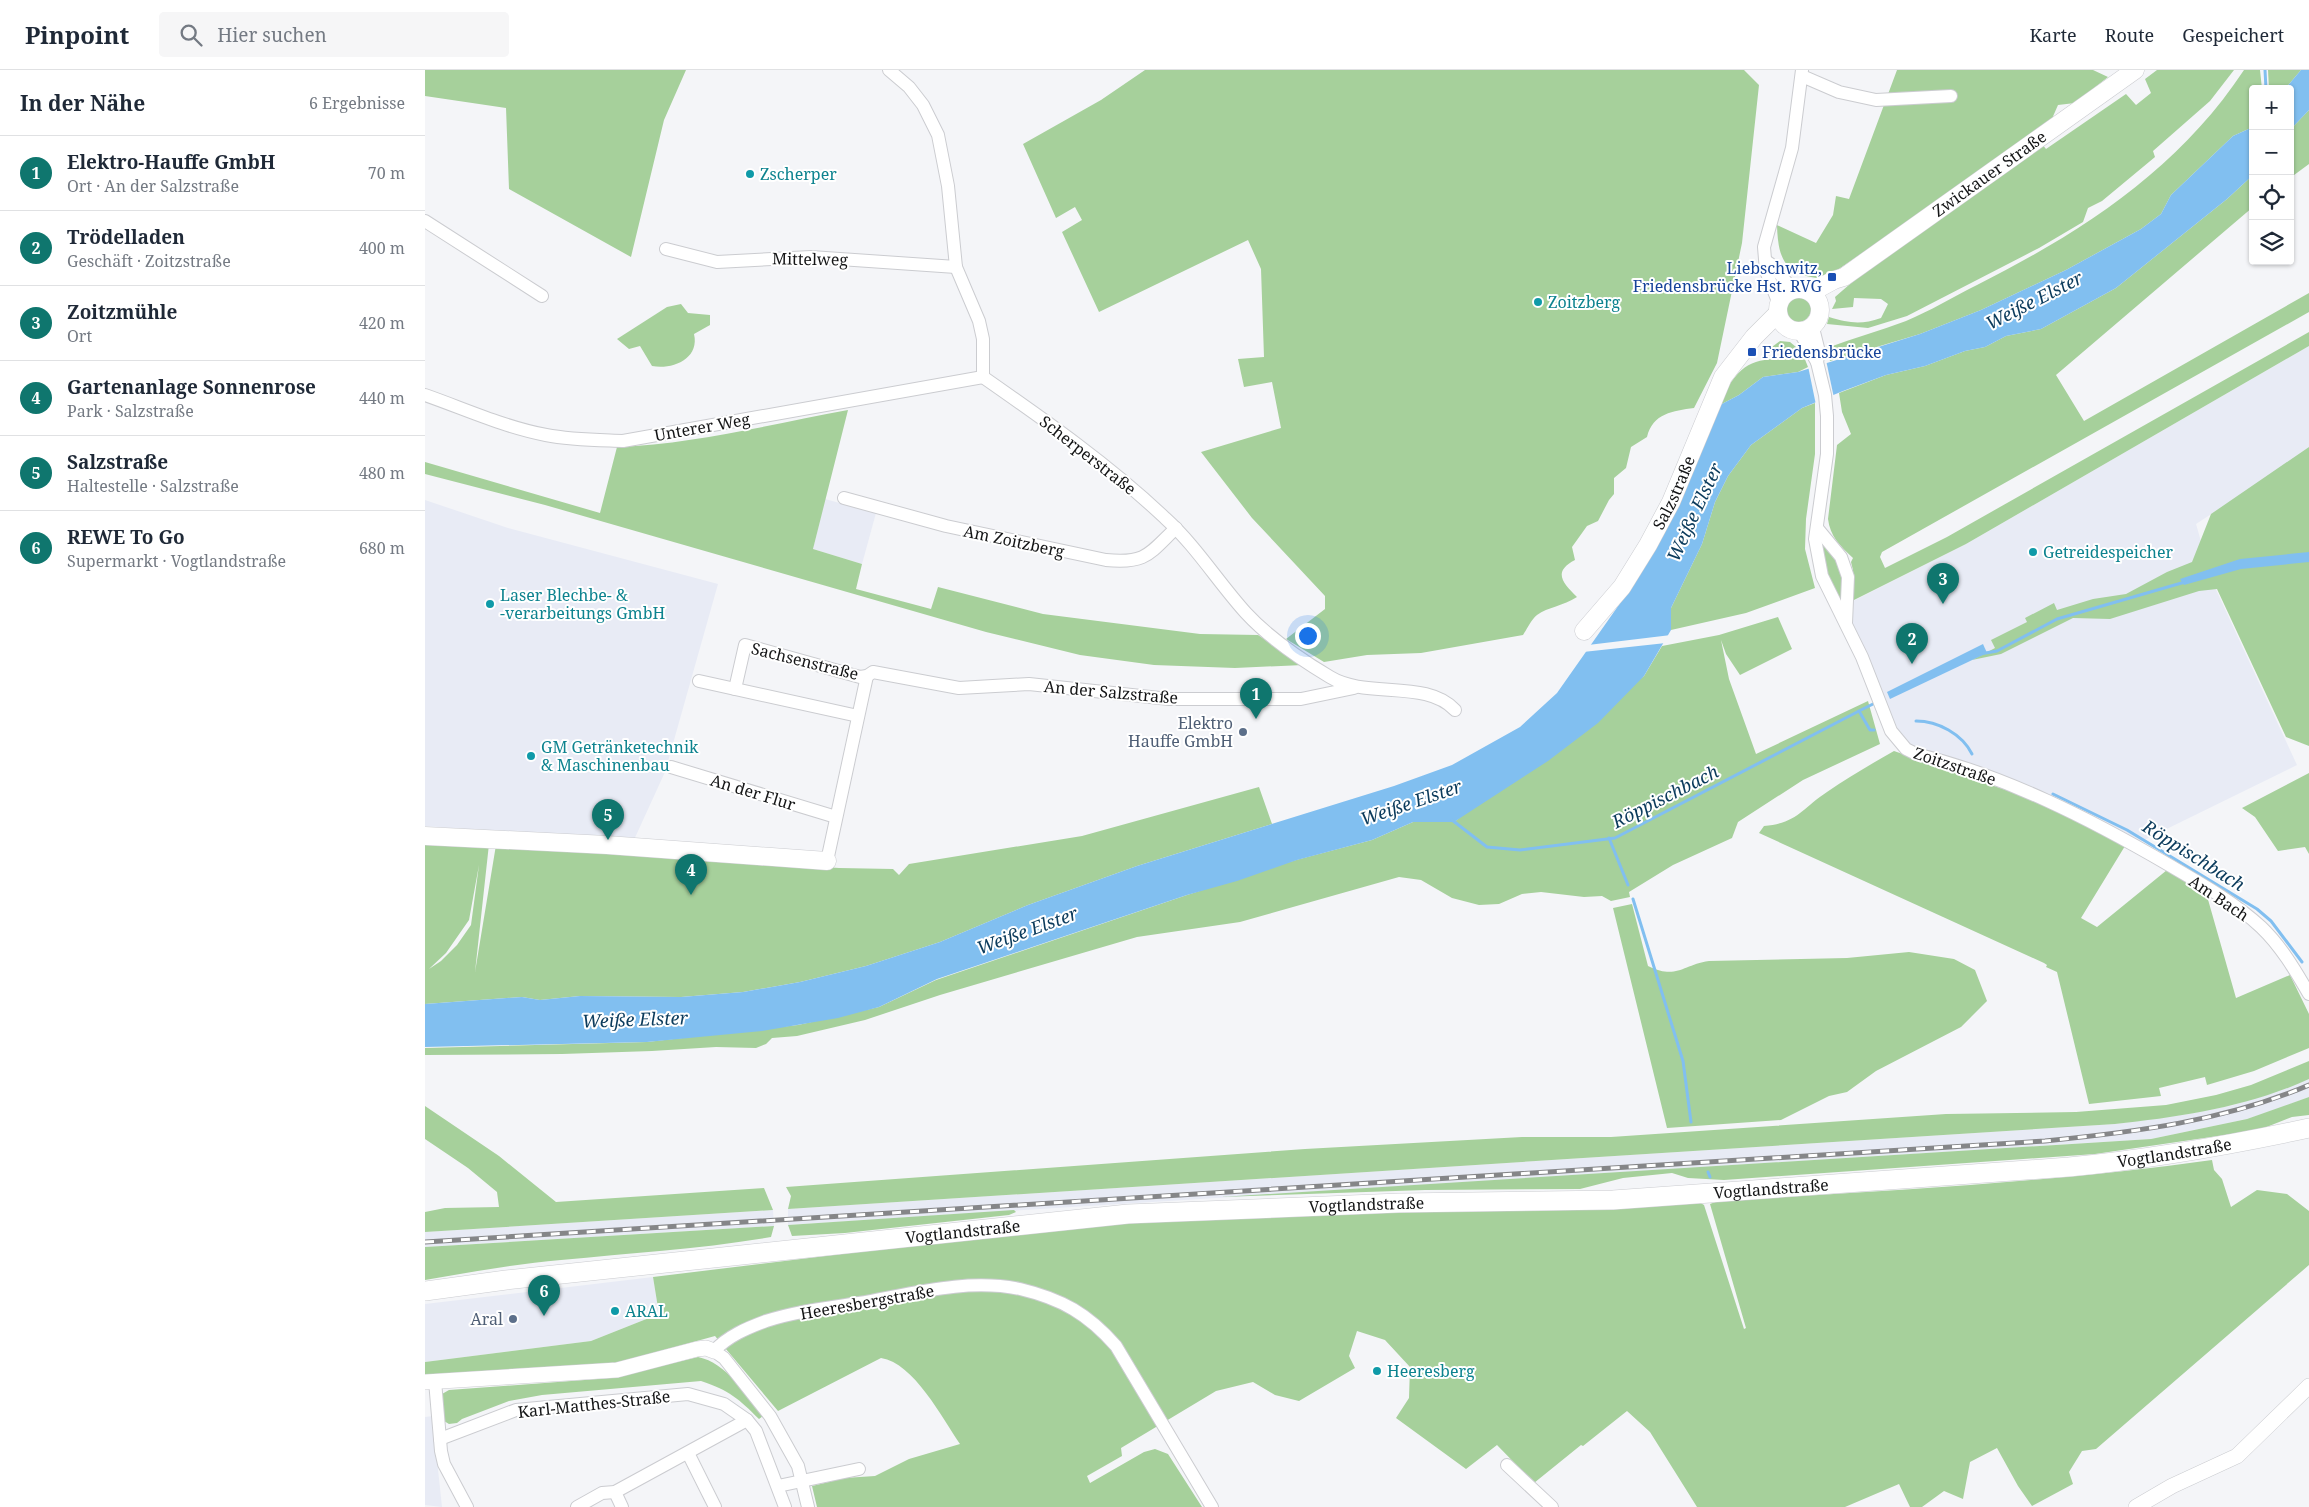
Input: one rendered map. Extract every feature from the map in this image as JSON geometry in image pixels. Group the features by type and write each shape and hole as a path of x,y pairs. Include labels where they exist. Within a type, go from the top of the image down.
{"main road":[{"name":"Zwickauer Straße","path":"1816,299 1834,280 1844,277 2135,70"},
{"path":"1802,288 1816,299 1820,316 1791,320 1785,294 1794,289 1802,288"},
{"name":"Salzstraße","path":"1584,631 1622,587 1648,546 1671,502 1723,377 1749,346 1760,343 1791,320"},
{"path":"425,836 607,845 827,861"},
{"name":"Vogtlandstraße","path":"425,1291 506,1280 1128,1214 1399,1203 1613,1200 2069,1167 2135,1160 2216,1147 2309,1128"}],"street":[{"path":"889,70 909,87 923,105 938,136 948,186 956,267 979,320 983,338 983,377"},
{"path":"1791,320 1766,270 1767,261 1764,247 1793,148 1802,73 1839,92 1876,100 1951,96"},
{"path":"425,221 542,296"},
{"name":"Mittelweg","path":"666,249 717,262 811,257 956,267"},
{"path":"1767,261 1774,265 1789,286 1794,289"},
{"name":"Zoitzstraße","path":"1791,320 1819,352 1817,362 1825,395 1827,444 1815,539 1822,576 1836,608 1846,623 1891,732 1906,749 2027,792 2105,829"},
{"name":"Unterer Weg","path":"425,395 512,426 547,435 623,441 983,377"},
{"name":"Scherperstraße","path":"983,377 1078,444 1176,528 1247,614 1270,636 1335,680 1357,687 1419,694 1446,700 1455,710"},
{"name":"Am Zoitzberg","path":"844,498 946,526 1114,561 1128,562 1140,559 1176,528"},
{"name":"Zoitzstraße","path":"1817,528 1841,557 1848,577 1846,623"},
{"name":"Sachsenstraße","path":"735,689 745,645 860,677 867,676 827,861"},
{"name":"An der Salzstraße","path":"867,676 873,672 959,688 1029,684 1169,698 1301,699 1357,687"},
{"path":"699,681 858,716"},
{"name":"An der Flur","path":"671,767 836,817"},
{"name":"Am Bach","path":"2105,829 2183,873 2231,904 2259,926 2278,944 2309,994"},
{"name":"Heeresbergstraße","path":"714,1351 723,1341 767,1321 797,1313 926,1291 961,1286 991,1286 1019,1289 1046,1296 1068,1305 1089,1318 1116,1346 1212,1507"},
{"path":"467,1507 444,1464 430,1382 617,1370 697,1349 714,1351 723,1358 770,1416 797,1466 808,1507"},
{"path":"2136,1507 2172,1486 2237,1456 2309,1386"},
{"name":"Karl-Matthes-Straße","path":"440,1439 515,1410 688,1394 724,1404 747,1420 756,1431 785,1507"},
{"path":"577,1507 602,1494 615,1492 747,1420"},
{"path":"688,1453 715,1507"},
{"path":"1507,1465 1553,1507"},
{"path":"778,1486 859,1469"},
{"path":"615,1492 622,1507"}],"shaded area":[{"path":"2309,346 2309,447 2271,475 2196,524 2213,583 2297,765 2138,843 1907,743 1889,715 1846,623 1849,603 1966,544"},
{"path":"825,499 876,513 862,564 813,549"},
{"path":"425,500 508,528 718,584 665,772 633,842 425,826"},
{"path":"2309,1079 2309,1097 2283,1107 2247,1119 2151,1139 788,1225 788,1209 2115,1124 2188,1114 2234,1105"},
{"path":"773,1210 774,1226 425,1247 425,1232"},
{"path":"653,1277 659,1314 591,1341 425,1362 425,1304"},
{"path":"433,1416 442,1507 425,1505 425,1417"}],"green space":[{"path":"425,70 686,70 664,120 631,257 509,189 506,108 425,96"},
{"path":"1145,70 1744,70 1759,85 1742,243 1717,363 1694,408 1671,412 1659,418 1650,429 1647,437 1631,447 1626,468 1614,478 1614,494 1598,521 1587,526 1572,547 1575,560 1568,564 1562,573 1564,582 1577,597 1537,615 1523,635 1421,653 1367,655 1324,662 1286,639 1325,609 1325,596 1252,518 1201,452 1281,428 1272,382 1244,387 1238,359 1264,357 1261,269 1248,240 1099,312 1062,232 1082,220 1075,207 1056,218 1023,144 1101,100"},
{"path":"1897,70 2093,70 2108,77 2075,103 2058,105 2051,121 1824,279 1801,274 1787,265 1783,258 1777,225 1816,243 1833,215 1836,196 1849,199"},
{"path":"2157,70 2234,70 2210,101 2153,151 2155,157 2102,201 2088,208 2083,222 2039,248 1907,316 1868,328 1827,324 1829,317 1855,322 1867,322 1881,318 1888,304 1881,299 1854,298 1853,307 1832,309 1836,301 1835,297 1857,278 2042,144 2046,149 2126,94 2136,105 2151,93 2145,79"},
{"path":"2244,70 2260,70 2262,85 2249,85 2249,129 2233,136 2171,195 2161,214 2141,229 2066,270 1981,310 1920,334 1830,361 1827,348 1896,325 1924,313 2016,265 2090,220 2158,168 2218,106"},
{"path":"2268,70 2301,70 2288,85 2269,85"},
{"path":"2309,110 2309,164 2294,175 2294,130 2294,126"},
{"path":"2249,179 2249,210 2056,375 2084,421 2309,293 2309,312 1882,552 1880,557 1885,568 1947,537 2309,332 2309,346 1966,544 1852,601 1853,570 1851,562 1853,558 1836,540 1828,519 1837,445 1851,434 1842,412 1839,393 1886,375 1925,366 1965,351 1985,347 2006,336 2041,329 2116,288 2227,199"},
{"path":"1798,296 1807,300 1811,309 1807,318 1798,322 1789,318 1785,309 1789,300"},
{"path":"681,304 688,313 710,315 710,325 694,334 695,343 693,350 683,361 668,366 652,366 640,346 629,349 617,339 667,307"},
{"path":"1780,341 1790,342 1802,352 1765,352"},
{"path":"1804,357 1808,367 1798,372 1763,377 1739,395 1718,406 1735,378 1743,369 1751,364 1773,359"},
{"path":"1815,403 1815,454 1806,519 1805,549 1815,588 1746,613 1671,630 1671,608 1702,544 1715,502 1728,476 1751,445 1802,408"},
{"path":"848,410 813,549 862,564 856,589 931,609 938,587 1043,614 1200,634 1258,635 1303,665 1235,668 1154,665 1080,655 986,632 545,505 425,474 425,462 600,513 617,447 704,438"},
{"path":"2309,447 2309,746 2286,737 2217,589 2199,591 2110,619 2073,618 2001,654 1972,660 1995,648 1991,640 2027,622 2025,618 2054,603 2057,610 2093,599 2126,594 2167,572 2192,562 2211,514"},
{"path":"1820,539 1839,567 1842,580 1841,601 1828,584"},
{"path":"1778,617 1792,649 1740,675 1726,654 1721,640 1729,679 1756,754 1868,701 1880,744 1803,780 1738,822 1732,838 1673,865 1629,892 1630,897 1611,901 1602,896 1584,897 1541,892 1522,894 1499,904 1479,905 1452,898 1421,880 1399,877 1240,922 1137,937 940,995 865,1020 797,1036 772,1038 766,1044 756,1048 716,1047 562,1054 425,1055 425,1048 647,1042 798,1025 879,1007 936,980 1296,860 1372,840 1413,822 1454,822 1644,676 1662,646 1719,635"},
{"path":"1894,751 2023,796 2086,825 2125,846 2081,918 2097,927 2167,870 2207,896 2236,998 2290,975 2309,1014 2309,1048 2254,1071 2207,1085 2205,1077 2159,1088 2161,1096 2089,1104 2057,972 2046,967 2047,965 2044,963 1759,833 1764,826 1785,822 1799,814 1835,786"},
{"path":"2309,773 2309,854 2305,847 2278,851 2255,817 2242,808"},
{"path":"1259,787 1272,824 1137,866 1028,905 940,942 866,966 800,982 743,992 681,997 580,996 540,1000 522,997 425,1004 425,844 489,844 475,972 496,845 839,868 893,869 899,875 909,864 1082,836","holes":["479,865 471,925 457,945 441,961 429,969 446,953 469,920"]},
{"path":"1632,904 1648,966 1658,970 1673,972 1709,961 1847,958 1909,952 1954,959 1975,970 1987,1001 1961,1027 1876,1071 1847,1092 1829,1096 1781,1120 1667,1128 1613,908"},
{"path":"2309,1061 2309,1079 2262,1097 2189,1114 2115,1124 788,1209 791,1196 786,1187 1305,1149 1522,1137 1611,1137 1946,1114 2076,1112 2166,1105 2216,1095 2251,1085"},
{"path":"2309,1097 2309,1115 2292,1117 2259,1130 2095,1154 1724,1180 1688,1178 1672,1173 1623,1178 1580,1189 1425,1190 1220,1197 2151,1139 2247,1119"},
{"path":"425,1106 499,1156 556,1202 764,1188 773,1210 425,1232 425,1212 445,1208 499,1207 497,1192 468,1168 425,1139"},
{"path":"2212,1160 2214,1170 2222,1179 2231,1207 2257,1190 2287,1194 2309,1211 2309,1265 2096,1449 2082,1451 2069,1472 2073,1484 2032,1506 2018,1486 1997,1448 1970,1462 1963,1499 1944,1491 1922,1507 1910,1507 1899,1484 1845,1507 1697,1507 1650,1432 1627,1411 1534,1483 1497,1445 1466,1469 1396,1418 1409,1398 1410,1367 1385,1340 1357,1331 1349,1356 1355,1368 1299,1401 1275,1395 1253,1382 1216,1391 1121,1448 1122,1456 1087,1476 1090,1483 1144,1452 1155,1449 1168,1454 1202,1507 817,1507 812,1486 845,1478 875,1476 909,1459 960,1444 936,1407 916,1381 893,1362 881,1358 778,1411 715,1336 613,1364 425,1377 425,1362 591,1341 659,1314 653,1277 1096,1223 1697,1201 1704,1205 1744,1329 1746,1328 1710,1204 1718,1201 1903,1190 2089,1175"},
{"path":"1014,1210 1016,1212 1009,1215 845,1233 792,1236 788,1225"},
{"path":"774,1226 771,1237 692,1248 527,1264 425,1280 425,1247"},
{"path":"698,1357 718,1366 735,1380 763,1416 759,1419 733,1396 701,1381 542,1395 509,1401 462,1419 457,1423 449,1424 444,1421 442,1394 449,1390 611,1378"}],"water":[{"path":"2301,70 2309,70 2309,110 2294,126 2294,85 2288,85"},
{"name":"Weiße Elster","path":"2249,129 2249,179 2227,199 2116,288 2041,329 2006,336 1985,347 1965,351 1925,366 1886,375 1802,408 1751,445 1728,476 1715,502 1702,544 1671,608 1671,630 1644,676 1598,723 1548,761 1454,822 1413,822 1372,840 1297,860 1237,881 1187,895 937,979 879,1007 838,1018 762,1031 647,1042 425,1047 425,1004 522,997 540,1000 580,996 681,997 743,992 800,982 866,966 940,942 1028,905 1137,866 1394,786 1452,765 1520,727 1557,693 1635,582 1718,406 1739,395 1763,377 1798,372 1920,334 1981,310 2066,270 2141,229 2161,214 2171,195 2233,136"},
{"path":"2309,552 2309,562 2241,569 2184,585 2180,579 2240,559"},
{"path":"1983,644 1987,653 1890,699 1887,692"}],"pier":[{"path":"1826,360 1834,398 1816,405 1808,366"},
{"path":"1671,635 1666,643 1583,652 1588,645"}],"waterway":[{"path":"2265,70 2266,85"},
{"path":"1980,654 1997,651 2057,619 2185,582"},
{"path":"1859,711 1877,702"},
{"name":"Röppischbach","path":"1452,820 1487,847 1520,850 1615,838 1859,711 1870,730 1874,730"},
{"name":"Röppischbach","path":"1916,721 1933,723 1949,730 1962,740 1972,754"},
{"name":"Röppischbach","path":"2053,794 2127,830 2257,909 2271,921 2302,962"},
{"path":"1609,838 1628,885"},
{"path":"1633,899 1683,1061 1691,1122"},
{"path":"1708,1172 1710,1177"}],"railway":[{"path":"425,1242 2045,1141 2112,1134 2179,1123 2245,1108 2309,1085"}],"place":[{"name":"Zscherper","path":"750,174"},
{"name":"Liebschwitz, Friedensbrücke Hst. RVG","path":"1832,277"},
{"name":"Zoitzberg","path":"1538,302"},
{"name":"Friedensbrücke","path":"1752,352"},
{"name":"Getreidespeicher","path":"2033,552"},
{"name":"Laser Blechbe- & -verarbeitungs GmbH","path":"490,604"},
{"name":"Zoitzmühle","path":"1943,604"},
{"name":"Trödelladen","path":"1912,664"},
{"name":"Elektro-Hauffe GmbH","path":"1256,719"},
{"name":"Elektro Hauffe GmbH","path":"1243,732"},
{"name":"GM Getränketechnik & Maschinenbau","path":"531,756"},
{"name":"Salzstraße","path":"608,840"},
{"name":"Gartenanlage Sonnenrose","path":"691,895"},
{"name":"ARAL","path":"615,1311"},
{"name":"REWE To Go","path":"544,1316"},
{"name":"Aral","path":"513,1319"},
{"name":"Heeresberg","path":"1377,1371"}]}
